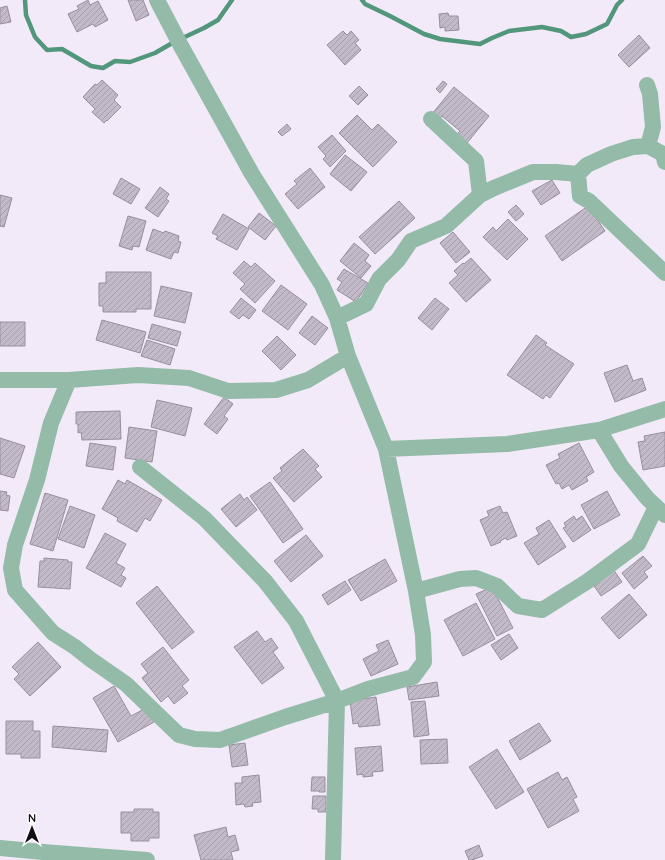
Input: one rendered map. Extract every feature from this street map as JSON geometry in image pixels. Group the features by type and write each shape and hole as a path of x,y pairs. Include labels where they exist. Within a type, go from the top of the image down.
{"street":[{"path":"69,380 51,423 37,480 16,545 11,568 15,590 53,633 126,684 179,735 194,739 220,740 285,717 413,677 424,662 423,635 416,591 386,449 348,356 337,318 322,285 252,174 178,41 157,0"},
{"path":"647,85 650,94 653,127 648,146"},
{"path":"431,119 476,161 480,195"},
{"path":"665,162 663,154 648,146 633,147 611,154 586,165 578,174 580,196 590,201 665,273"},
{"path":"337,318 366,304 380,279 398,260 411,242 446,226 480,195 533,172 578,174"},
{"path":"0,380 69,380 138,375 189,378 228,391 276,390 308,380 348,356"},
{"path":"386,449 507,444 599,430 665,409"},
{"path":"416,591 460,579 476,578 497,586 518,606 542,610 588,581 638,544 661,511 647,498 621,466 599,430"},
{"path":"140,467 204,518 265,580 296,621 337,701 333,860"},
{"path":"0,848 147,860"}],"building":[{"path":"88,0 90,5 98,1 108,20 95,27 93,24 77,32 68,14 79,9 77,6"},
{"path":"128,0 143,0 149,15 136,21"},
{"path":"7,6 11,22 0,24 0,8"},
{"path":"448,13 449,16 458,16 459,30 445,31 445,27 440,28 439,14"},
{"path":"343,31 347,35 351,31 359,40 355,43 361,50 345,65 327,45"},
{"path":"639,35 650,48 629,67 618,55"},
{"path":"102,80 118,95 114,100 121,107 104,123 92,112 95,109 83,97 95,84 97,85"},
{"path":"443,81 447,84 440,93 436,89"},
{"path":"359,86 368,95 358,105 349,96"},
{"path":"454,87 489,116 467,143 457,134 460,131 442,116 439,120 432,114"},
{"path":"357,115 372,130 378,124 397,142 373,167 339,133"},
{"path":"287,124 291,129 282,136 278,132"},
{"path":"332,135 346,151 330,167 323,159 326,156 318,147"},
{"path":"345,155 367,172 351,191 330,174"},
{"path":"310,168 325,187 298,209 285,194 297,184 294,181"},
{"path":"121,178 140,189 131,204 113,194"},
{"path":"552,180 560,193 541,205 532,191"},
{"path":"160,187 169,194 166,199 169,201 158,217 145,208"},
{"path":"0,195 12,198 4,227 0,226"},
{"path":"399,201 415,218 375,254 359,237"},
{"path":"516,205 524,214 516,221 508,212"},
{"path":"588,206 605,231 562,261 545,236"},
{"path":"259,213 276,226 265,240 248,227"},
{"path":"223,214 249,229 237,250 216,239 218,236 212,233"},
{"path":"128,216 146,221 139,247 133,246 132,250 119,246"},
{"path":"508,219 528,239 507,260 483,237 493,227 496,231"},
{"path":"153,229 179,236 178,241 181,242 178,253 174,252 171,259 146,250"},
{"path":"453,232 470,252 456,263 440,243"},
{"path":"354,243 369,255 365,261 371,266 361,278 340,261"},
{"path":"471,258 491,280 466,302 449,283 458,275 454,271"},
{"path":"244,261 251,267 255,263 275,281 255,303 240,289 245,284 233,273"},
{"path":"344,269 368,283 356,302 337,290 342,282 337,279"},
{"path":"106,272 151,272 151,309 136,309 136,312 103,312 103,306 99,306 99,283 106,283"},
{"path":"281,285 307,304 288,330 262,311"},
{"path":"161,286 192,293 185,323 154,316"},
{"path":"241,298 256,310 249,319 243,315 239,319 230,312"},
{"path":"435,298 449,309 432,330 418,318"},
{"path":"312,316 328,328 315,345 299,333"},
{"path":"102,320 146,332 140,353 96,340"},
{"path":"0,322 25,322 25,346 0,346"},
{"path":"152,324 181,332 177,346 148,338"},
{"path":"536,335 547,343 545,345 574,364 550,398 546,395 543,399 507,375"},
{"path":"277,336 296,355 281,370 262,351"},
{"path":"147,340 175,349 170,365 141,356"},
{"path":"627,365 633,381 642,378 646,390 615,402 604,373"},
{"path":"224,397 233,404 224,416 228,419 217,434 204,424"},
{"path":"157,400 192,408 185,436 151,427"},
{"path":"120,411 121,439 82,440 81,432 78,433 78,424 76,424 76,412"},
{"path":"129,427 157,431 152,462 125,458"},
{"path":"665,432 665,466 643,470 638,442 645,441 644,436"},
{"path":"0,438 25,446 14,478 0,474"},
{"path":"90,443 116,447 113,470 86,466"},
{"path":"579,443 594,472 586,477 588,481 572,490 569,485 562,489 559,483 556,484 546,465 560,458 558,454"},
{"path":"303,449 319,466 315,469 322,477 294,502 273,478 282,471 280,468"},
{"path":"118,480 125,484 127,480 162,500 150,521 145,518 137,532 117,521 118,518 102,509"},
{"path":"270,482 303,529 283,543 250,496"},
{"path":"0,491 7,492 6,495 10,496 8,511 0,510"},
{"path":"607,491 620,515 594,529 581,505"},
{"path":"45,493 68,500 53,551 30,544"},
{"path":"240,494 244,500 247,497 257,510 236,527 221,509"},
{"path":"70,506 95,515 84,548 58,539"},
{"path":"500,506 503,513 507,512 517,536 507,540 506,538 491,546 480,520 489,516 487,511"},
{"path":"574,516 576,520 582,516 591,530 573,542 563,528 566,527 564,523"},
{"path":"549,520 566,547 538,565 524,543 539,534 536,528"},
{"path":"105,533 126,544 116,563 125,568 121,575 126,578 121,587 86,568"},
{"path":"306,535 323,556 291,582 274,561"},
{"path":"643,556 652,566 644,572 648,577 634,589 622,573"},
{"path":"44,558 68,560 68,562 72,562 70,589 38,587 40,561 44,561"},
{"path":"385,559 397,581 361,601 348,580"},
{"path":"613,569 622,582 601,596 592,583"},
{"path":"345,581 351,590 328,605 322,595"},
{"path":"157,586 194,632 172,649 136,603"},
{"path":"492,587 513,628 497,636 476,594"},
{"path":"629,594 647,615 619,639 601,618"},
{"path":"476,603 495,639 463,656 444,620"},
{"path":"257,631 265,642 271,638 278,648 273,652 284,668 262,684 234,647"},
{"path":"509,634 518,648 501,660 491,645"},
{"path":"388,640 398,664 371,676 363,659 379,651 376,645"},
{"path":"38,642 61,667 30,696 14,679 19,674 12,667"},
{"path":"163,647 189,680 182,686 188,693 174,704 168,696 161,702 142,678 148,673 141,664"},
{"path":"437,682 439,696 409,700 407,687"},
{"path":"114,686 131,716 146,708 154,722 118,742 93,698"},
{"path":"376,697 380,725 359,727 358,723 353,724 350,701"},
{"path":"425,701 429,735 414,737 411,702"},
{"path":"6,721 33,721 33,731 40,731 40,758 21,758 21,754 6,754"},
{"path":"539,723 551,741 520,760 509,741"},
{"path":"53,726 108,730 106,752 52,747"},
{"path":"447,739 448,763 421,764 420,740"},
{"path":"245,743 248,765 232,767 229,745"},
{"path":"381,746 383,771 372,772 373,776 363,777 363,774 357,775 355,748"},
{"path":"497,749 524,792 496,809 469,767"},
{"path":"558,772 562,780 567,777 577,797 573,799 579,811 548,828 527,789"},
{"path":"259,775 261,802 252,803 253,806 245,807 244,804 236,805 235,783 242,783 242,777"},
{"path":"312,777 325,777 325,792 311,791"},
{"path":"313,796 326,796 326,812 318,812 318,809 312,809"},
{"path":"134,809 153,809 153,812 159,812 159,838 149,838 149,841 131,841 131,833 121,833 121,812 134,812"},
{"path":"226,827 228,837 235,835 239,850 231,852 233,860 201,860 194,835"},
{"path":"479,845 483,856 469,860 465,851"}],"waterway":[{"path":"25,0 26,15 35,37 47,50 62,49 91,66 103,68 115,61 130,62 155,53 204,28 218,20 232,0"},
{"path":"362,0 365,4 424,34 440,39 480,44 509,31 542,27 561,31 571,37 586,34 607,24 617,5 622,0"}]}
